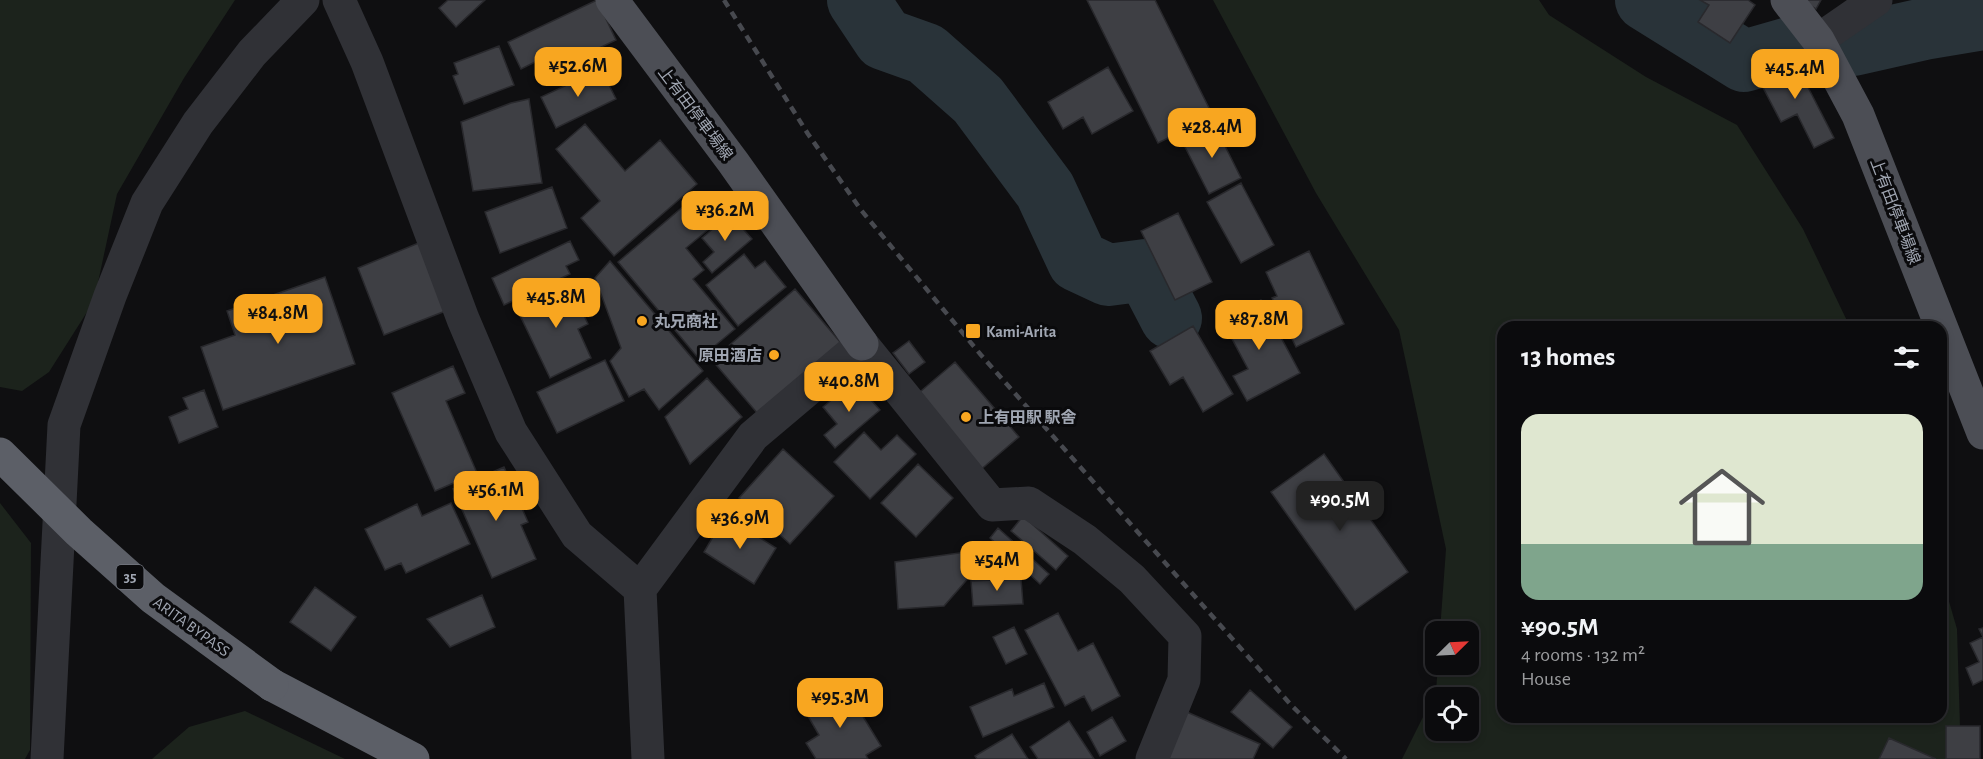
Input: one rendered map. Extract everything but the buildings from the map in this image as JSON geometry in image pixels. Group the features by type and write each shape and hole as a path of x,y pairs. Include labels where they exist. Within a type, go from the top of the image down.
{"highway":[{"name":"ARITA BYPASS","path":"0,454 79,532 153,598 272,685 413,759"}],"main road":[{"name":"上有田停車場線","path":"612,0 733,162 862,344"},
{"name":"上有田停車場線","path":"1787,0 1818,40 1858,115 1939,321"},
{"name":"上有田停車場線","path":"1947,341 1983,433"}],"street":[{"path":"47,759 64,425 110,296 147,203 198,123 252,53 303,0"},
{"path":"339,0 367,62 463,319 511,432 577,535 640,589"},
{"path":"1818,40 1876,0"},
{"path":"648,759 640,589 753,436 862,344 992,505 1029,503 1085,540 1132,579 1185,636 1184,680 1152,759"}],"shaded area":[{"path":"0,0 235,0 184,78 117,194 94,301 49,372 22,391 0,387"},
{"path":"1213,0 1539,0 1549,15 1646,77 1737,125 1803,229 1847,321 1497,321 1497,723 1947,723 1947,595 1957,629 1961,759 1402,759 1425,713 1425,741 1479,741 1479,687 1436,687 1437,675 1479,675 1479,621 1441,621 1446,549 1399,330 1316,193"},
{"path":"0,503 31,543 30,750 25,759 0,759"},
{"path":"245,711 345,759 152,759 189,727"}],"waterway":[{"path":"858,0 884,39 926,54 978,100 1045,190 1078,261 1108,275 1146,270 1171,318"},
{"path":"1646,0 1744,61 1793,47"},
{"path":"1853,45 1983,19"}],"railway":[{"path":"724,0 808,134 861,210 981,355 1291,705 1346,759"}],"place":[{"name":"丸兄商社","path":"642,321"},
{"name":"Kami-Arita","path":"973,331"},
{"name":"原田酒店","path":"774,355"},
{"name":"上有田駅 駅舎","path":"966,417"}]}
